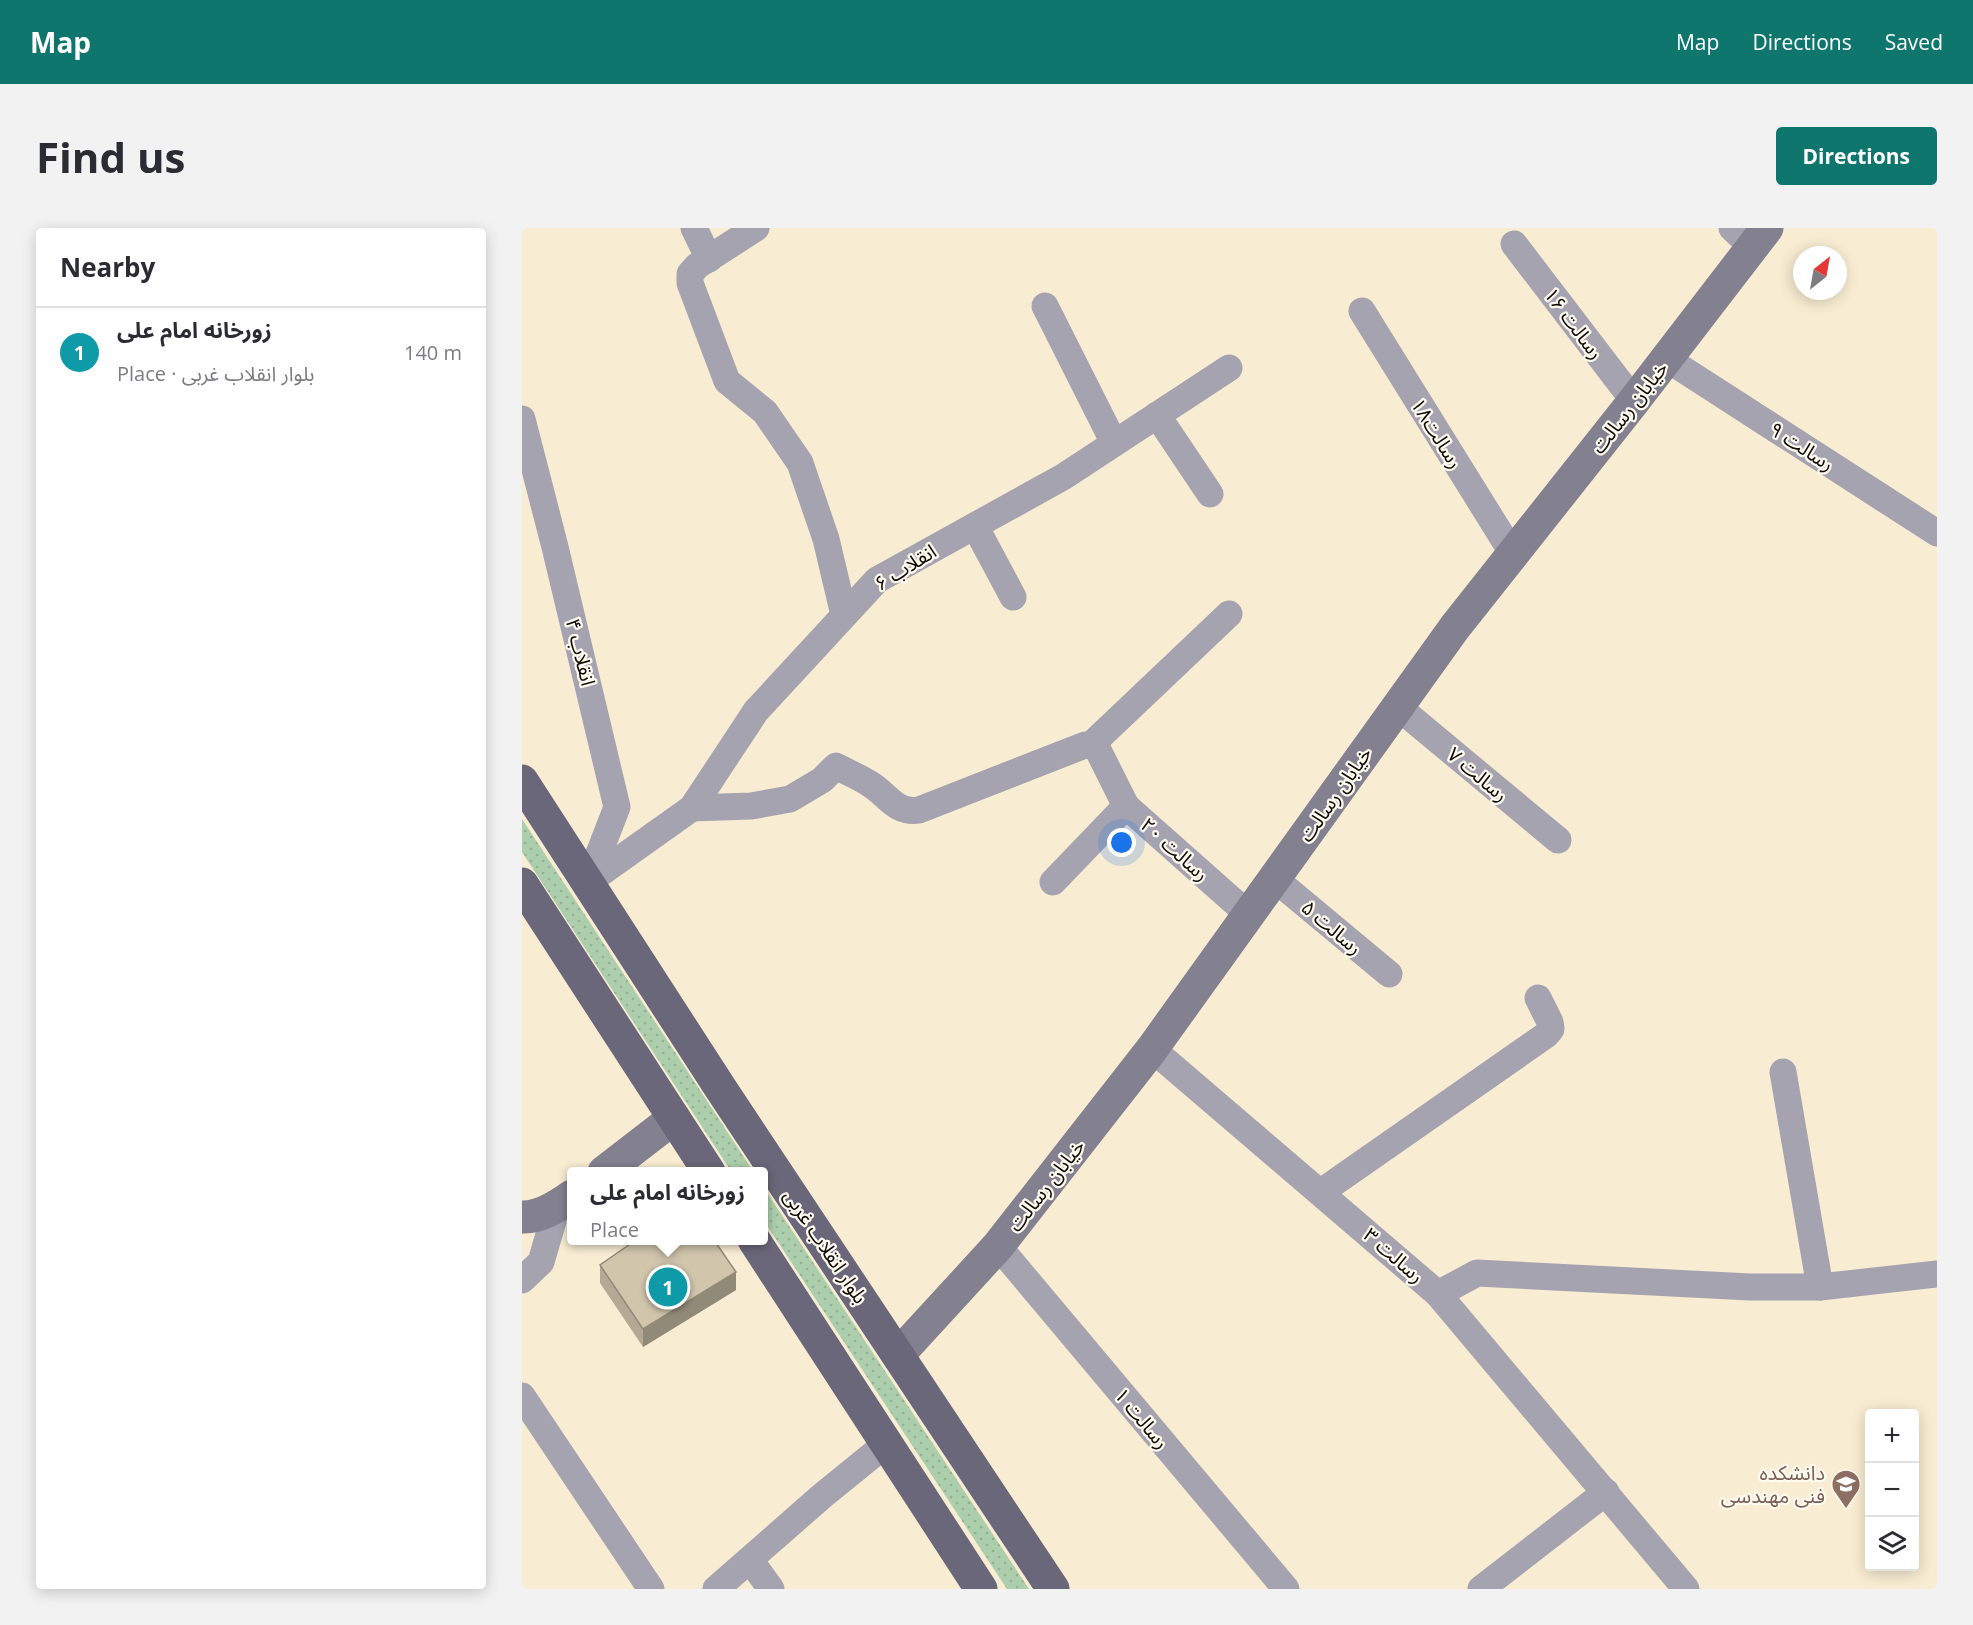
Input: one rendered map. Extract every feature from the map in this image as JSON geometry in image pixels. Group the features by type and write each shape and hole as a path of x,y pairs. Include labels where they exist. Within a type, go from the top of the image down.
{"main road":[{"name":"بلوار انقلاب غربی","path":"522,781 721,1089 1053,1589"},
{"path":"522,884 706,1167"},
{"path":"757,1245 981,1589"}],"street":[{"path":"694,228 709,259"},
{"path":"756,228 697,266 690,274 690,283 727,381 765,412 800,463 826,539 844,615"},
{"name":"خیابان رسالت","path":"898,1355 998,1246 1152,1049 1455,627 1667,359 1750,234"},
{"name":"رسالت ۱۶","path":"1514,244 1634,401"},
{"path":"1045,306 1114,443"},
{"name":"رسالت۱۸","path":"1362,311 1513,554"},
{"name":"رسالت ۹","path":"1667,359 1937,533"},
{"name":"انقلاب ۶","path":"588,882 692,808 756,711 877,580 1063,477 1229,368"},
{"path":"1157,415 1210,494"},
{"name":"انقلاب ۴","path":"522,419 558,558 617,807 588,882"},
{"path":"975,526 1013,597"},
{"path":"692,808 751,806 790,799 822,780 836,766 872,784 908,812 919,810 1092,744 1229,614"},
{"name":"رسالت ۷","path":"1398,707 1558,840"},
{"path":"1092,744 1097,748 1126,806"},
{"name":"رسالت ۲۰","path":"1053,882 1126,806 1249,915"},
{"name":"رسالت ۵","path":"1275,879 1389,974"},
{"path":"1321,1192 1546,1035 1551,1029 1550,1022 1538,998"},
{"name":"رسالت ۳","path":"1152,1049 1438,1293 1686,1589"},
{"path":"1783,1072 1820,1287"},
{"path":"610,1167 674,1118"},
{"path":"522,1217 530,1217 565,1201"},
{"path":"522,1280 541,1262 565,1201"},
{"name":"رسالت ۱","path":"998,1246 1286,1589"},
{"path":"1438,1293 1477,1273 1750,1287 1820,1287 1937,1274"},
{"path":"522,1396 651,1589"},
{"path":"716,1589 822,1496 886,1444"},
{"path":"1481,1589 1606,1492"},
{"path":"750,1560 771,1589"}],"green space":[{"path":"522,819 750,1167 728,1167 522,852"},
{"path":"768,1194 1029,1589 1007,1589 768,1227"}],"building":[{"path":"629,1245 717,1245 736,1272 643,1329 600,1265"}],"place":[{"name":"زورخانه امام علی","path":"668,1287"},
{"name":"دانشکده فنی مهندسی","path":"1846,1510"}]}
